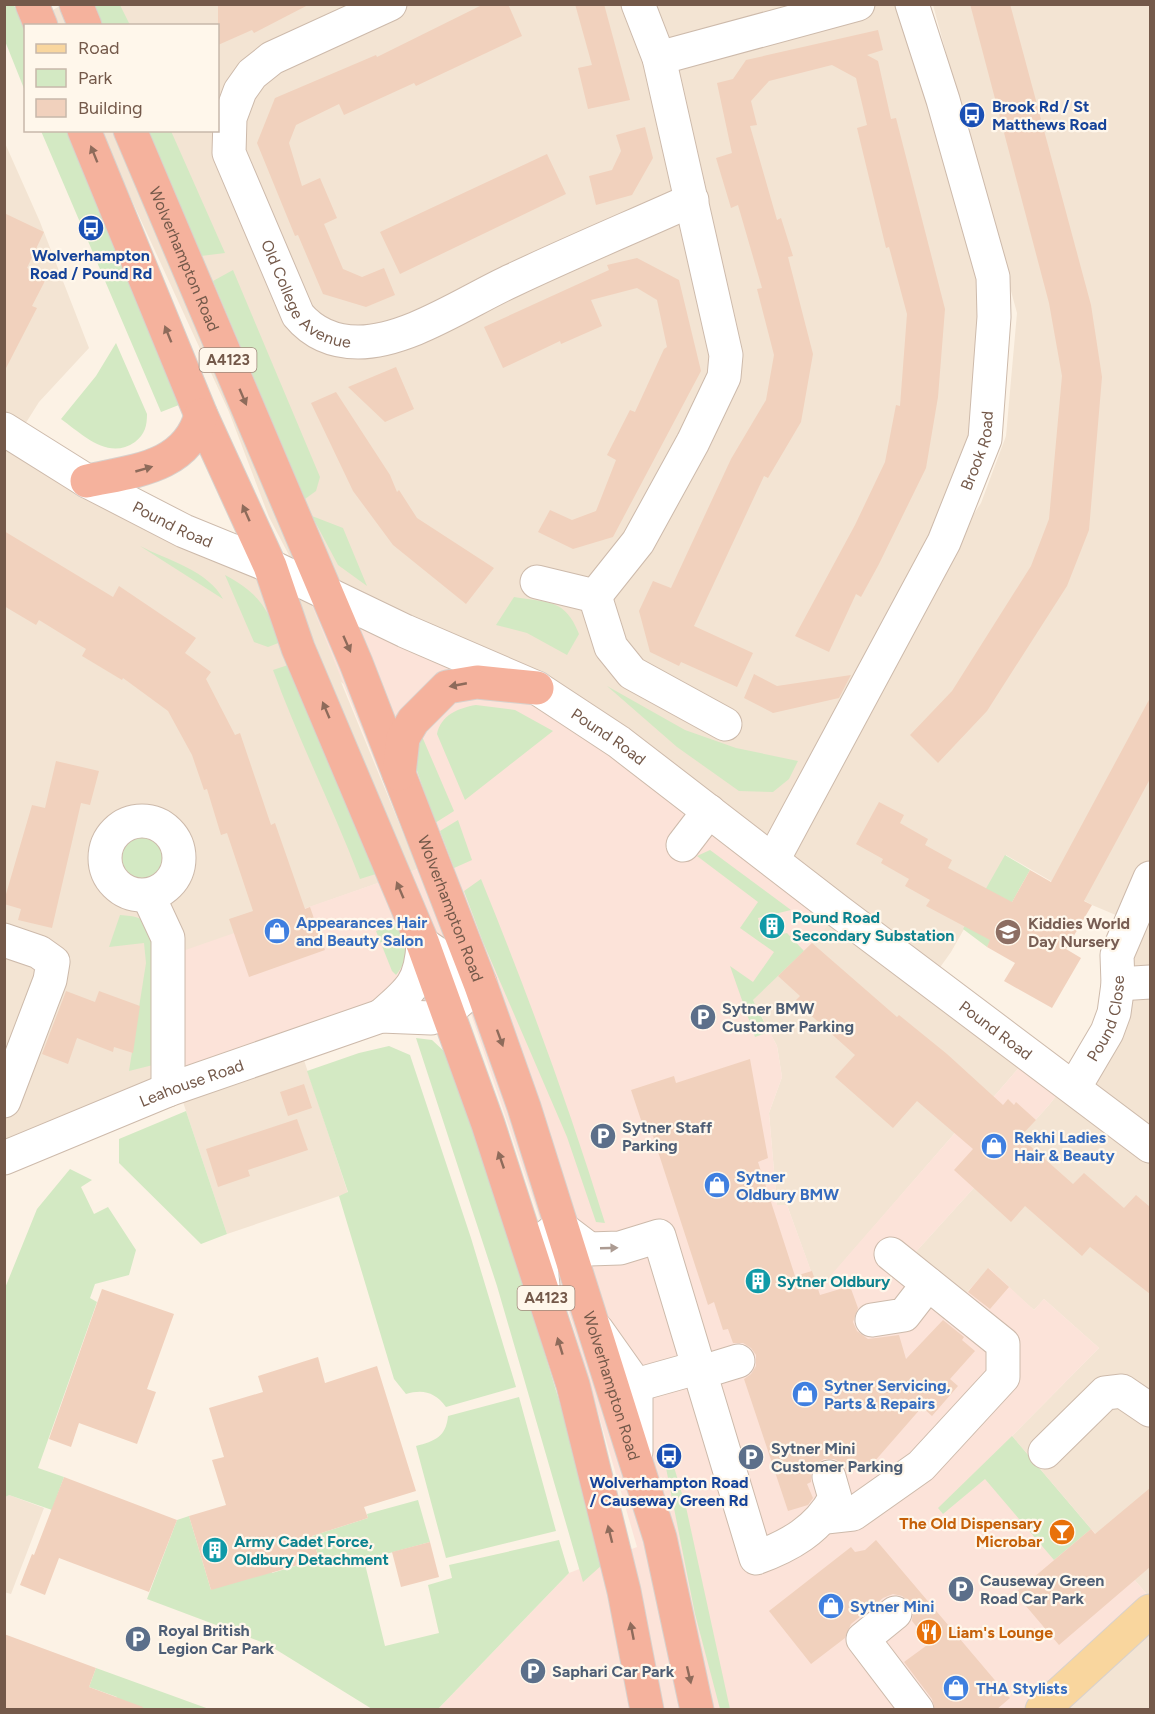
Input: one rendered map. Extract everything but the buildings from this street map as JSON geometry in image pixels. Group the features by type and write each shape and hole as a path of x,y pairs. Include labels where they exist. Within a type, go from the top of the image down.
{"highway":[{"path":"32,4 40,24"},
{"path":"76,4 84,24"},
{"name":"A4123","path":"85,132 201,415 270,566 298,648 423,944 448,1011 488,1124 573,1385 624,1591 647,1710"},
{"name":"Wolverhampton Road","path":"131,132 323,590 356,663 480,983 564,1230 660,1538 697,1710"},
{"path":"87,481 148,469 181,452 195,434 201,415"},
{"path":"399,774 403,738 413,721 447,687 477,682 537,688"}],"main road":[{"path":"1042,1710 1150,1611"}],"street":[{"name":"Old College Avenue","path":"390,4 272,58 252,74 240,92 230,118 229,153 298,315 310,329 327,337 357,342 401,334 512,280 692,200"},
{"path":"595,596 638,542 693,442 724,377 726,355 659,58 638,4"},
{"path":"659,58 858,4"},
{"name":"Brook Road","path":"773,860 944,542 985,439 994,316 993,277 943,100 912,4"},
{"name":"Pound Road","path":"4,429 87,481 184,531 270,566 405,631 537,688 619,742 1150,1146"},
{"path":"537,582 595,596"},
{"path":"595,596 611,647 632,673 725,724"},
{"path":"683,845 709,811"},
{"name":"Pound Close","path":"1074,1088 1107,1032 1114,1013 1118,984 1118,955 1150,878"},
{"path":"148,895 168,938 168,1090"},
{"path":"4,940 39,952 53,962 50,980 4,1101"},
{"path":"423,944 480,983"},
{"name":"Leahouse Road","path":"4,1158 168,1090 381,1016 407,994 422,969 423,944"},
{"path":"1118,984 1150,982"},
{"name":"Leahouse Road","path":"381,1016 430,1018 448,1011 480,983"},
{"path":"545,1296 539,1249 546,1237 555,1230 564,1230 589,1249 620,1248 659,1236 756,1558 786,1547 826,1517 836,1498 829,1476"},
{"path":"826,1517 853,1514 921,1466 1003,1377 1003,1344 891,1254"},
{"path":"872,1320 904,1315 928,1284"},
{"path":"593,1325 636,1385 636,1460"},
{"path":"636,1385 735,1351"},
{"path":"1045,1452 1105,1393 1122,1391 1150,1410"},
{"path":"895,1613 863,1639 916,1710"}],"shaded area":[{"path":"63,4 912,5 993,277 989,403 892,640 981,503 1006,436 1017,313 933,5 1150,5 1150,1598 1012,1436 1099,1348 1044,1299 1034,1310 988,1269 962,1298 913,1255 1049,1105 1066,1083 1073,1088 1130,921 1092,905 1006,855 951,952 931,980 1030,1055 972,1122 967,1119 818,1291 787,1205 777,1206 769,1113 782,1077 777,1046 753,1000 341,682 418,869 236,933 168,1090 5,1158 4,141 40,222 89,348 39,402 17,437 302,580 269,517 229,412 100,132 219,132 219,24 53,24 48,13"},
{"path":"302,581 537,688 838,911 822,933 753,1000 777,1046 782,1077 769,1113 777,1205 787,1205 818,1290 968,1118 972,1122 1030,1055 1066,1083 1049,1105 913,1255 962,1298 989,1268 1034,1310 1044,1299 1099,1348 1012,1436 1150,1598 1042,1709 438,1709 569,1573 637,1547 555,1264 465,996 168,1090 168,956 418,869"},
{"path":"299,1045 348,1193 227,1234 178,1087"},
{"path":"4,1448 9,1495 44,1508 11,1594 4,1592"},
{"path":"1150,1611 1150,1709 1042,1710"}],"green space":[{"path":"4,5 14,5 24,29 24,88 5,41"},
{"path":"94,5 120,5 130,24 103,24"},
{"path":"41,132 68,132 184,403 161,412"},
{"path":"147,132 171,132 225,253 201,256"},
{"path":"233,270 320,477 316,491 305,499 213,281"},
{"path":"116,343 147,414 147,422 145,430 135,442 115,449 87,438 61,419 96,376"},
{"path":"312,516 343,528 367,586 338,565"},
{"path":"140,546 198,574 217,589 223,599"},
{"path":"225,575 246,588 260,602 281,642 268,647 254,642"},
{"path":"514,597 554,604 568,614 579,634 567,655 527,633 496,625"},
{"path":"294,663 379,873 360,879 283,696 273,670"},
{"path":"607,686 685,730 736,748 798,761 789,779 773,792 739,791 677,747"},
{"path":"476,705 515,710 553,731 465,800 437,734 446,717 463,708"},
{"path":"421,734 454,811 435,823 414,762"},
{"path":"458,820 472,860 454,868 440,831"},
{"path":"143,837 158,843 164,858 158,873 143,879 128,873 122,858 128,843"},
{"path":"710,850 791,910 758,918 763,938 787,933 804,951 753,1000 769,1032 755,1037 730,966 753,982 774,952 740,928 758,902 697,856"},
{"path":"1005,855 1030,870 987,947 963,929"},
{"path":"481,879 547,1050 605,1223 596,1222 567,1137 483,942 464,891"},
{"path":"120,915 138,918 153,929 157,1064 129,1071 146,963 144,943 109,947"},
{"path":"398,923 405,956 396,975 392,971 376,931"},
{"path":"416,1038 432,1040 446,1053 549,1366 605,1556 602,1565 583,1582 497,1286"},
{"path":"389,1046 410,1055 471,1238 516,1387 446,1407 438,1398 428,1393 406,1394 394,1379 339,1196 348,1192 307,1071 359,1053"},
{"path":"186,1111 227,1234 201,1244 119,1163 119,1139"},
{"path":"70,1169 92,1180 81,1187 94,1214 108,1207 136,1250 129,1275 95,1284 90,1298 97,1302 38,1468 64,1477 52,1510 9,1495 5,1497 5,1288 37,1209"},
{"path":"519,1397 556,1531 446,1558 416,1446 438,1437 445,1429 448,1416"},
{"path":"1012,1436 1091,1529 1054,1560 985,1479 943,1514 938,1508"},
{"path":"674,1467 686,1507 730,1709 720,1709 695,1614 666,1468"},
{"path":"418,1500 430,1542 364,1560 385,1646 439,1633 428,1585 452,1578 449,1565 559,1540 569,1573 438,1709 372,1709 267,1644 147,1599 177,1520 189,1516 211,1590 266,1555 272,1573 319,1559 312,1536 368,1518 367,1514"},
{"path":"96,1668 209,1709 112,1709 117,1697 89,1687"}],"place":[{"name":"Brook Rd / St Matthews Road","path":"972,115"},
{"name":"Wolverhampton Road / Pound Rd","path":"91,228"},
{"name":"Pound Road Secondary Substation","path":"772,926"},
{"name":"Appearances Hair and Beauty Salon","path":"277,931"},
{"name":"Kiddies World Day Nursery","path":"1008,932"},
{"name":"Sytner BMW Customer Parking","path":"703,1017"},
{"name":"Sytner Staff Parking","path":"603,1136"},
{"name":"Rekhi Ladies Hair & Beauty","path":"994,1146"},
{"name":"Sytner Oldbury BMW","path":"717,1185"},
{"name":"Sytner Oldbury","path":"758,1281"},
{"name":"Sytner Servicing, Parts & Repairs","path":"805,1394"},
{"name":"Wolverhampton Road / Causeway Green Rd","path":"669,1456"},
{"name":"Sytner Mini Customer Parking","path":"751,1457"},
{"name":"The Old Dispensary Microbar","path":"1062,1532"},
{"name":"Army Cadet Force, Oldbury Detachment","path":"215,1550"},
{"name":"Causeway Green Road Car Park","path":"961,1589"},
{"name":"Sytner Mini","path":"831,1606"},
{"name":"Liam's Lounge","path":"929,1632"},
{"name":"Royal British Legion Car Park","path":"138,1639"},
{"name":"Saphari Car Park","path":"533,1671"},
{"name":"THA Stylists","path":"956,1688"}]}
